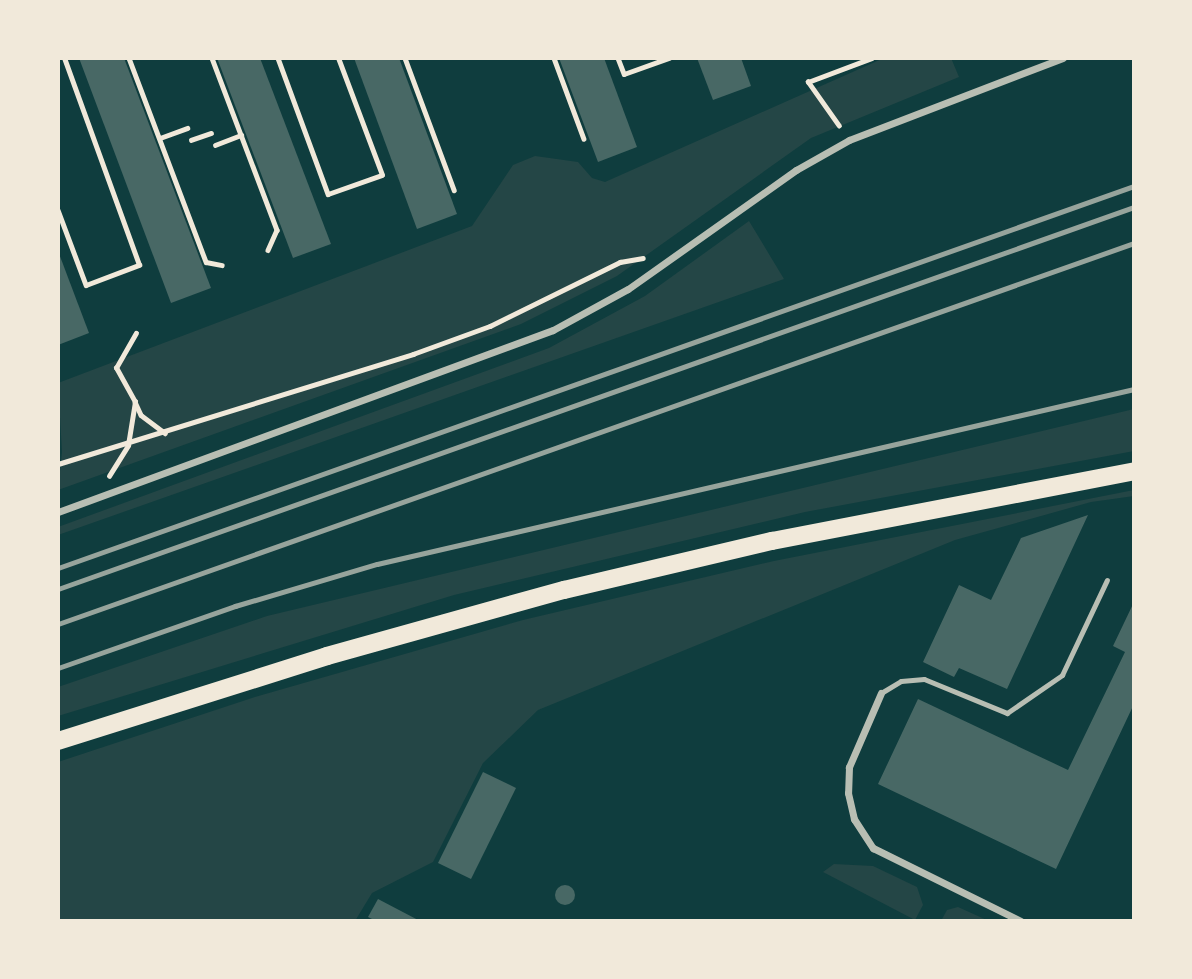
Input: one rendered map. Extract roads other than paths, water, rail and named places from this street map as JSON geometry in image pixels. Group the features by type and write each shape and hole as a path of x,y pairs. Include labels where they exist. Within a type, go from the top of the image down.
{"main road":[{"path":"58,741 327,656 564,590 772,541 1134,471"}],"street":[{"path":"58,512 517,346 591,310 659,267 796,170 849,140 1063,58"},
{"path":"881,693 849,767 848,793 854,819 873,848 1021,921"}],"lane":[{"path":"881,693 901,681 924,679 1007,713 1062,675 1107,580"}],"railway":[{"path":"58,568 1134,186"},
{"path":"58,589 1134,207"},
{"path":"58,624 1134,243"},
{"path":"58,668 235,606 377,564 1134,389"}]}
